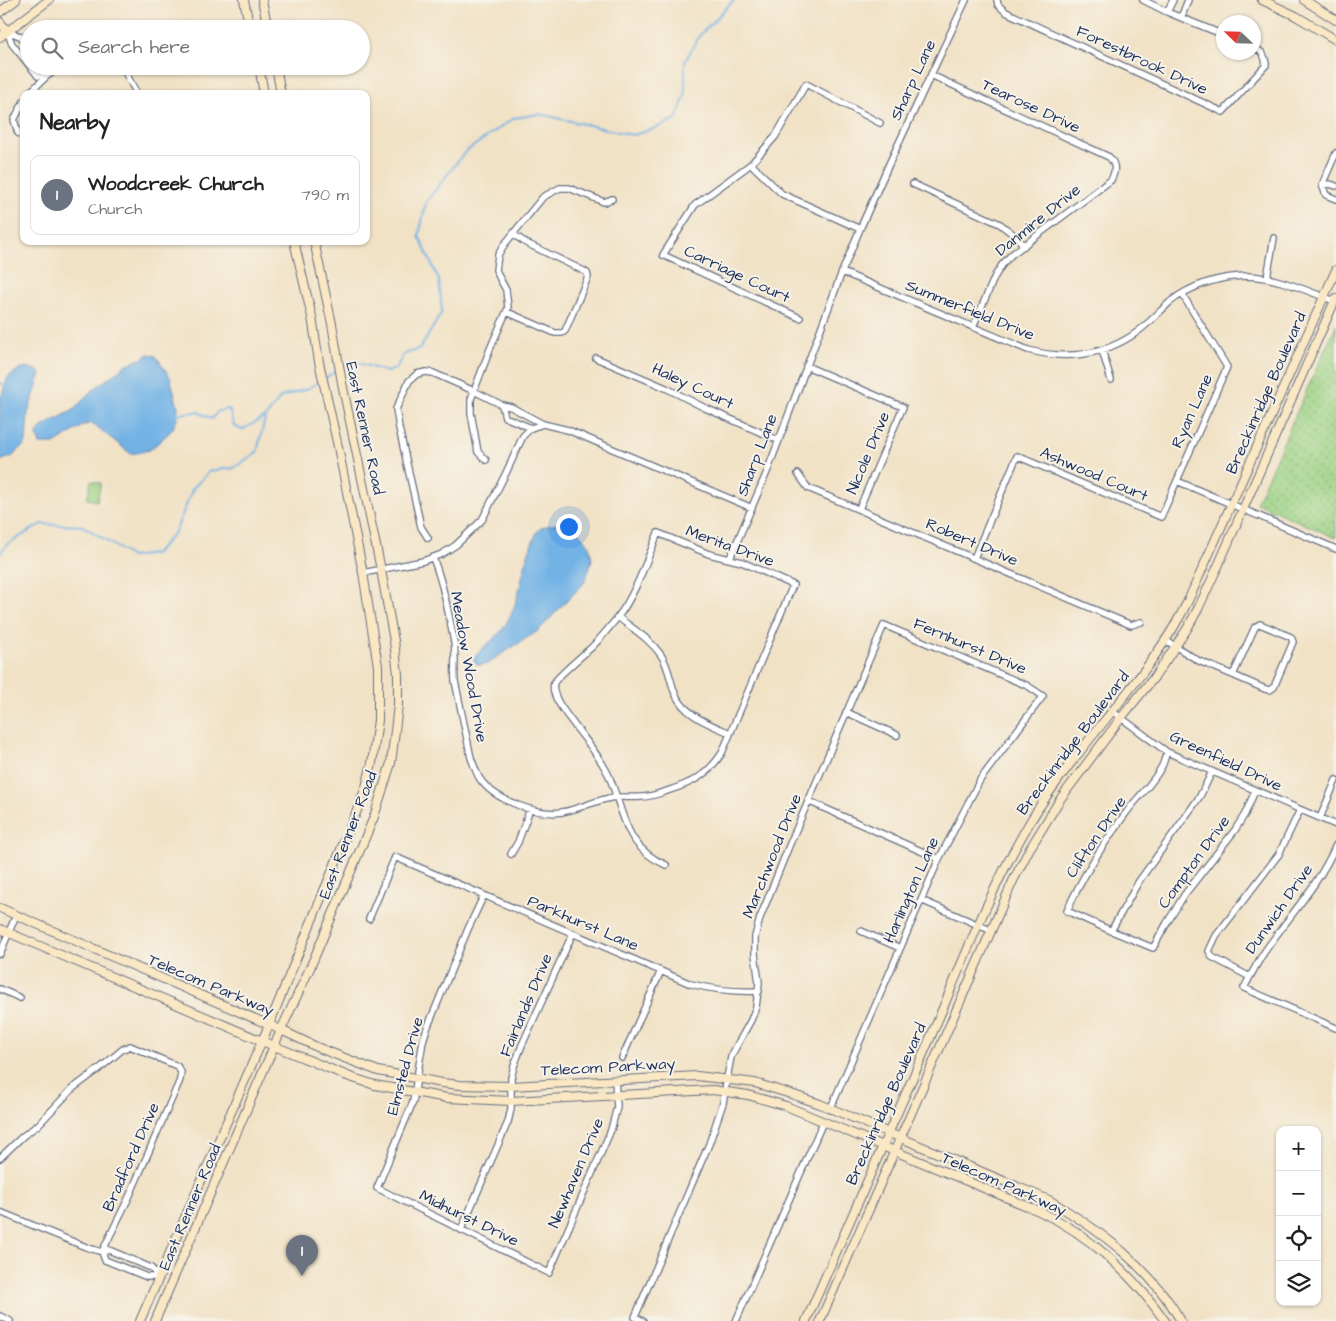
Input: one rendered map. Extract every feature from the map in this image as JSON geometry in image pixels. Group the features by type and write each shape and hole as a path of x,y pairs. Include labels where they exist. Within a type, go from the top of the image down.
{"street":[{"path":"0,12 16,0"},
{"path":"22,20 48,0"},
{"path":"244,0 248,20"},
{"path":"262,0 266,20"},
{"name":"Sharp Lane","path":"428,538 421,527 396,409 408,381 417,374 426,372 433,373 474,390 543,424 568,430 752,508 860,229 966,0"},
{"name":"Forestbrook Drive","path":"997,0 998,6 1006,12 1222,112 1266,65 1265,57 1261,51"},
{"path":"1143,0 1216,32"},
{"path":"1167,12 1173,0"},
{"path":"1181,18 1188,0"},
{"path":"1262,0 1296,16 1336,40"},
{"path":"1304,0 1336,20"},
{"path":"0,37 20,21"},
{"path":"0,22 20,54"},
{"path":"7,31 20,36"},
{"path":"37,75 47,76"},
{"path":"127,75 135,90"},
{"path":"261,75 263,90"},
{"path":"278,75 281,90"},
{"name":"Tearose Drive","path":"931,75 1108,157 1115,167"},
{"path":"32,90 47,76"},
{"path":"860,229 782,194 751,164 775,137 806,84 880,123"},
{"path":"20,109 14,120 18,134 20,135"},
{"path":"1336,153 1322,185 1326,195 1336,199"},
{"name":"Carriage Court","path":"751,164 695,205 663,255 800,318"},
{"name":"Danmire Drive","path":"973,327 995,276 1002,265 1012,255 1111,180 1115,167"},
{"path":"913,184 1000,224 1018,238 1024,246"},
{"path":"1322,185 1330,184 1336,186"},
{"path":"486,460 478,452 471,413 471,400 508,308 508,297 498,274 496,260 500,250 543,197 560,188 569,188 604,202 612,199"},
{"path":"507,312 555,334 562,333 588,280 588,274 584,271 526,243 513,234"},
{"path":"1267,278 1274,238"},
{"name":"East Renner Road","path":"140,1321 270,1025 358,808 372,763 378,720 378,666 362,572 319,362 312,317 295,245"},
{"name":"East Renner Road","path":"155,1321 281,1030 310,968 374,816 391,763 398,705 398,674 394,641 315,245"},
{"name":"Breckinridge Boulevard","path":"806,1321 1004,871 1023,834 1050,792 1148,665 1188,601 1336,270"},
{"name":"Summerfield Drive","path":"842,272 1028,350 1059,356 1091,353 1122,341 1135,334 1182,294 1215,280 1247,276 1267,278 1285,282 1335,300"},
{"name":"Ryan Lane","path":"1161,517 1227,367 1182,294"},
{"name":"Breckinridge Boulevard","path":"820,1321 1013,881 1029,850 1061,798 1120,718 1156,675 1198,609 1335,300"},
{"path":"312,317 330,314"},
{"path":"1102,350 1111,380"},
{"name":"Haley Court","path":"596,358 778,440"},
{"name":"Nicole Drive","path":"806,366 902,407 859,509"},
{"path":"502,405 505,417 531,428"},
{"path":"362,572 423,561 442,554 456,545 482,520 523,436 531,428 543,424"},
{"name":"Ashwood Court","path":"974,558 1017,456 1161,517"},
{"name":"Robert Drive","path":"798,474 808,488 1131,625 1141,622"},
{"path":"1177,481 1336,550"},
{"path":"730,558 752,508"},
{"name":"Merita Drive","path":"618,617 631,594 658,533 709,554 742,562 793,584"},
{"name":"Meadow Wood Drive","path":"433,558 439,573 454,642 455,681 475,770 480,780 496,795 530,809 548,813 562,812 604,799 649,796 686,785 706,773 722,753 793,584"},
{"path":"666,865 650,856 632,837 626,826 609,776 561,706 553,691 555,680 592,646 618,617 646,639 662,656 674,693 682,704 702,721 730,733"},
{"path":"1165,640 1199,660 1232,675 1265,689 1270,690 1274,687 1292,646 1291,637 1260,624 1255,626 1232,675"},
{"name":"Fernhurst Drive","path":"884,625 1028,686 1043,696"},
{"name":"Marchwood Drive","path":"643,1321 635,1317 709,1144 720,1115 731,1058 756,1007 759,983 755,938 768,896 884,625"},
{"name":"Harlington Lane","path":"830,1110 939,860 980,780 1043,696"},
{"name":"Greenfield Drive","path":"1112,711 1167,752 1336,825"},
{"path":"846,712 897,735"},
{"name":"Clifton Drive","path":"1153,948 1068,911 1080,883 1095,857 1155,777 1162,766 1167,752"},
{"path":"1111,931 1138,881 1195,803 1212,772"},
{"path":"1320,818 1336,780"},
{"name":"Compton Drive","path":"1153,948 1185,894 1235,830 1245,814 1255,790"},
{"path":"808,801 939,860"},
{"path":"511,854 518,842 530,809"},
{"path":"1250,977 1212,957 1209,951 1216,936 1279,854 1300,810"},
{"name":"Dunwich Drive","path":"1335,1025 1244,988 1263,954 1311,891 1336,846"},
{"name":"Parkhurst Lane","path":"369,919 395,857 691,984 709,989 741,992 759,990"},
{"name":"Elmsted Drive","path":"378,1188 416,1093 426,1031 484,895"},
{"path":"921,900 990,930"},
{"name":"Telecom Parkway","path":"0,908 270,1025 316,1047 378,1071 460,1085 511,1086 697,1076 727,1078 755,1083 794,1094 1049,1200 1106,1238 1133,1261 1157,1286 1181,1321"},
{"path":"0,954 16,915"},
{"name":"Telecom Parkway","path":"0,929 262,1041 374,1085 447,1098 511,1101 616,1094 703,1090 725,1091 748,1095 786,1106 1039,1211 1062,1223 1111,1259 1147,1297 1165,1321"},
{"path":"861,931 900,948"},
{"name":"Fairlands Drive","path":"461,1230 508,1122 511,1110 511,1078 514,1066 573,933"},
{"path":"622,1058 661,971"},
{"path":"0,989 20,998"},
{"name":"Bradford Drive","path":"0,1158 23,1136 38,1125 72,1088 99,1070 122,1049 130,1046 177,1066 181,1072 180,1080 118,1222 102,1252"},
{"name":"Newhaven Drive","path":"548,1273 611,1130 617,1107 616,1080"},
{"path":"736,1321 823,1122"},
{"name":"Midhurst Drive","path":"378,1188 548,1273"},
{"path":"1062,1223 1067,1211"},
{"path":"0,1212 86,1247 102,1252 109,1250 125,1256 151,1268 160,1277 172,1282"},
{"path":"102,1252 105,1260 118,1266 147,1277 160,1277"},
{"path":"815,1300 827,1306"},
{"path":"0,1316 10,1321"}],"green space":[{"path":"1336,325 1336,538 1256,503"},
{"path":"91,481 101,483 97,501 87,499"}],"water":[{"path":"149,354 156,356 170,377 178,407 177,419 172,430 150,450 131,454 92,423 84,425 54,444 40,444 37,434 43,426 74,410 87,395 127,364"},
{"path":"21,368 35,369 41,374 28,413 26,443 13,456 0,461 0,400 8,377"},
{"path":"558,524 578,532 589,545 592,559 584,583 538,631 487,664 478,665 473,660 502,630 511,615 531,546 537,532 544,527"}],"waterway":[{"path":"343,367 353,361 387,372 396,368 404,354 420,349 442,312 439,280 419,236 426,202 465,152 514,118 539,114 633,135 676,119 685,96 685,61 700,35 734,0"},
{"path":"326,378 336,371"},
{"path":"0,554 6,545 41,524 83,526 131,557 155,554 175,532 193,488 210,471 234,468 257,452 265,418 281,397 307,389 322,380"},
{"path":"0,383 6,387"},
{"path":"175,414 198,412 212,419 218,411 229,409 234,426 242,430 265,417"}],"place":[{"name":"Woodcreek Church","path":"302,1276"}]}
